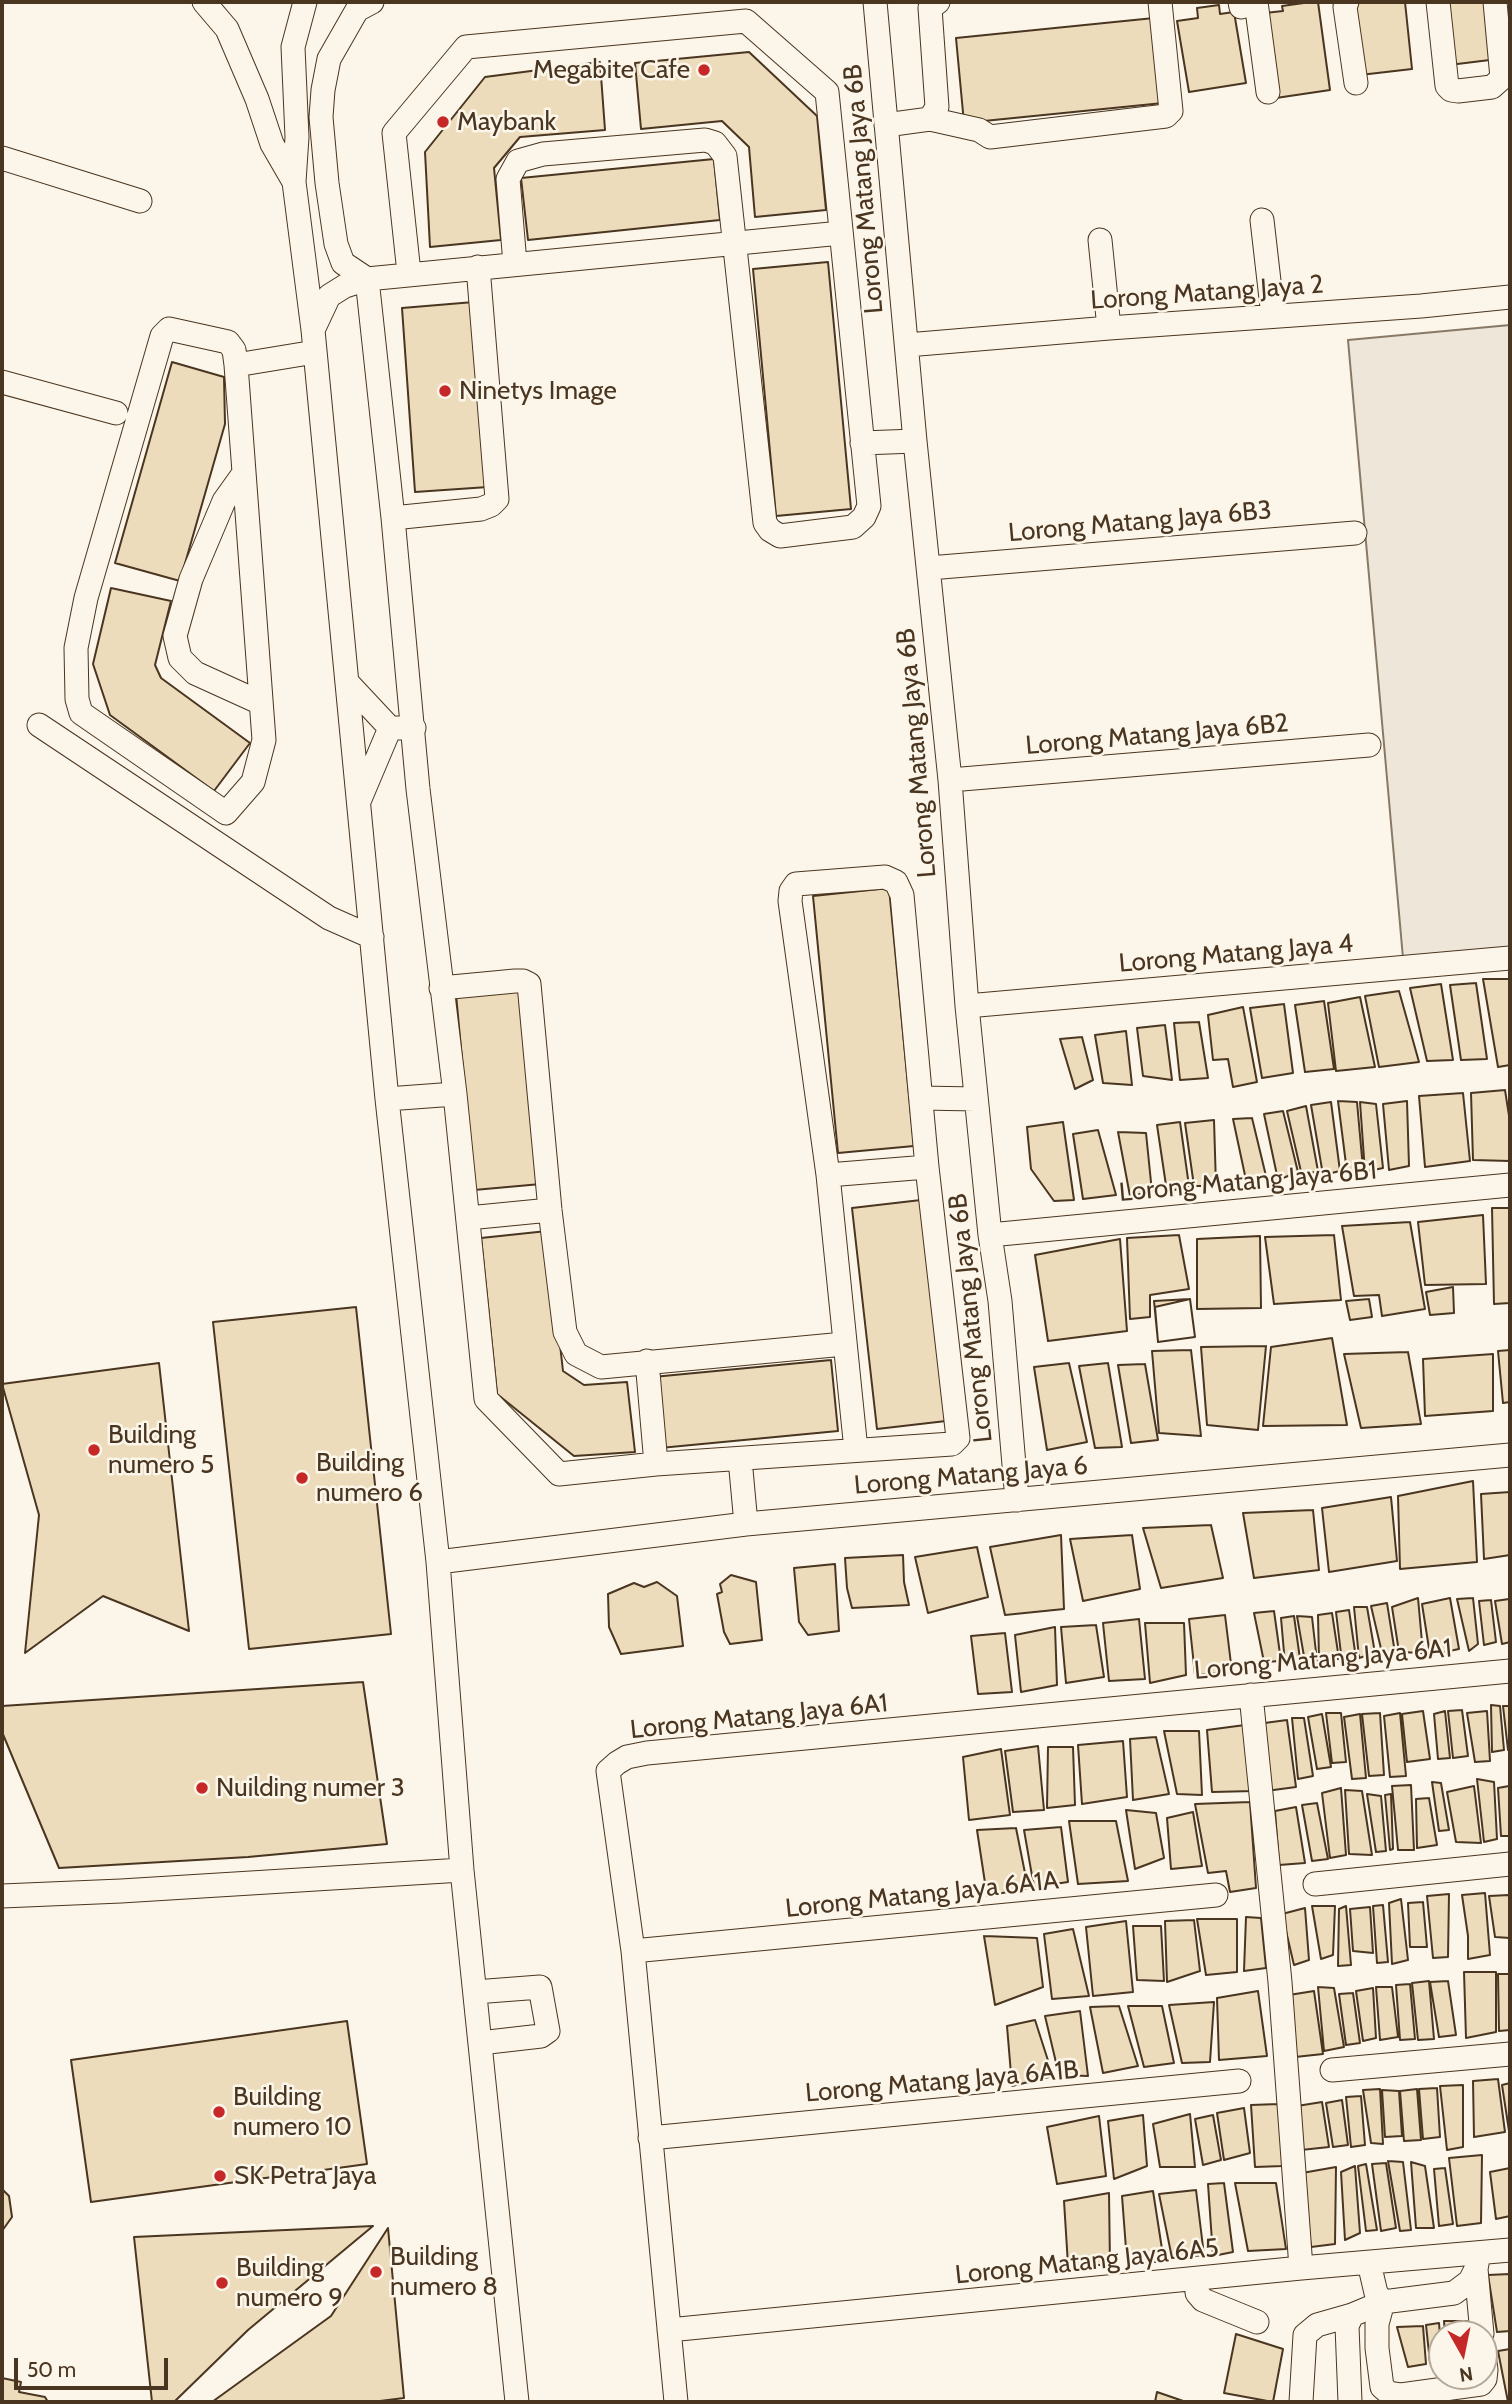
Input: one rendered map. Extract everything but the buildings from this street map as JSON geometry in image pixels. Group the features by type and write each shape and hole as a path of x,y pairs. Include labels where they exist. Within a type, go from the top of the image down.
{"street":[{"path":"204,2 227,30 257,99 272,144 294,182"},
{"path":"305,2 293,47 297,137 294,182 314,341 387,1099 438,1562 462,1870 517,2402"},
{"path":"367,279 343,263 336,244 321,117 329,59 357,10 372,2"},
{"name":"Lorong Matang Jaya 6B","path":"875,2 915,441 950,780 967,1006 990,1235 1003,1328 1017,1500"},
{"path":"930,119 937,107 930,8 938,2"},
{"path":"886,125 930,119 979,130 990,137 1166,116 1171,111 1160,2"},
{"path":"1347,2 1345,7 1356,83"},
{"path":"1438,2 1447,86 1458,91 1492,87 1502,78 1495,2"},
{"path":"1246,3 1268,92"},
{"path":"409,273 394,133 466,47 746,21 827,92 869,506 864,517 853,527 780,536 765,523 724,156 715,143 705,139 543,154 518,162 508,179 516,264"},
{"path":"2,158 139,201"},
{"path":"1262,220 1273,316"},
{"path":"314,341 329,296 345,286 367,279 841,233"},
{"path":"1100,240 1109,328"},
{"path":"393,517 481,509 497,499 478,267"},
{"path":"367,279 486,1399 559,1474 656,1464 952,1444 958,1438 927,1167 902,895 896,882 885,877 796,884 791,891 792,915 828,1175 856,1450"},
{"name":"Lorong Matang Jaya 2","path":"907,345 1510,297"},
{"path":"207,837 253,782 264,740 236,365 234,350 228,342 169,329 162,335 86,598 76,648 77,699 81,713 226,813"},
{"path":"236,365 314,341"},
{"path":"2,382 116,412"},
{"path":"862,443 915,441"},
{"path":"244,472 224,501 191,579 175,636 180,658 195,673 261,703"},
{"name":"Lorong Matang Jaya 6B3","path":"929,568 1355,533"},
{"path":"347,682 390,728 414,728"},
{"path":"39,724 329,918 372,937"},
{"path":"359,802 390,728"},
{"name":"Lorong Matang Jaya 6B2","path":"950,780 1368,745"},
{"name":"Lorong Matang Jaya 4","path":"967,1006 1510,958"},
{"path":"441,988 515,981 529,984 550,1210 565,1332 576,1354 601,1367 844,1344"},
{"path":"387,1099 455,1094"},
{"path":"921,1098 976,1099"},
{"path":"828,1175 927,1167"},
{"name":"Lorong Matang Jaya 6B1","path":"990,1235 1510,1185"},
{"path":"468,1218 550,1210"},
{"path":"647,1361 656,1464"},
{"name":"Lorong Matang Jaya 6","path":"438,1562 746,1524 1510,1455"},
{"path":"740,1459 746,1524"},
{"name":"Lorong Matang Jaya 6A1","path":"676,2402 633,1951 608,1771 627,1757 648,1753 1510,1671"},
{"path":"1251,1695 1280,1982 1301,2268"},
{"path":"1315,1884 1510,1864"},
{"path":"2,1896 462,1870"},
{"name":"Lorong Matang Jaya 6A1A","path":"633,1951 1216,1895"},
{"path":"475,1992 540,1987 548,2031 541,2036 480,2042"},
{"path":"1332,2070 1510,2054"},
{"name":"Lorong Matang Jaya 6A1B","path":"650,2138 1239,2081"},
{"name":"Lorong Matang Jaya 6A5","path":"669,2330 1301,2268 1369,2263 1478,2261 1510,2250"},
{"path":"1301,2402 1305,2335 1317,2325 1383,2302 1454,2293 1470,2281 1478,2261"},
{"path":"1478,2261 1481,2320"},
{"path":"1369,2263 1376,2293 1383,2302"},
{"path":"1197,2280 1197,2293 1203,2300 1257,2322"},
{"path":"1383,2302 1377,2324 1382,2388 1389,2393 1401,2395 1441,2390"},
{"path":"1350,2402 1347,2326 1352,2315"}],"shaded area":[{"path":"1510,325 1510,948 1403,958 1348,340"}],"place":[{"name":"Megabite Cafe","path":"704,70"},
{"name":"Maybank","path":"443,122"},
{"name":"Ninetys Image","path":"445,391"},
{"name":"Building numero 5","path":"94,1450"},
{"name":"Building numero 6","path":"302,1478"},
{"name":"Nuilding numer 3","path":"202,1788"},
{"name":"Building numero 10","path":"219,2112"},
{"name":"SK Petra Jaya","path":"220,2176"},
{"name":"Building numero 8","path":"376,2272"},
{"name":"Building numero 9","path":"222,2283"}]}
